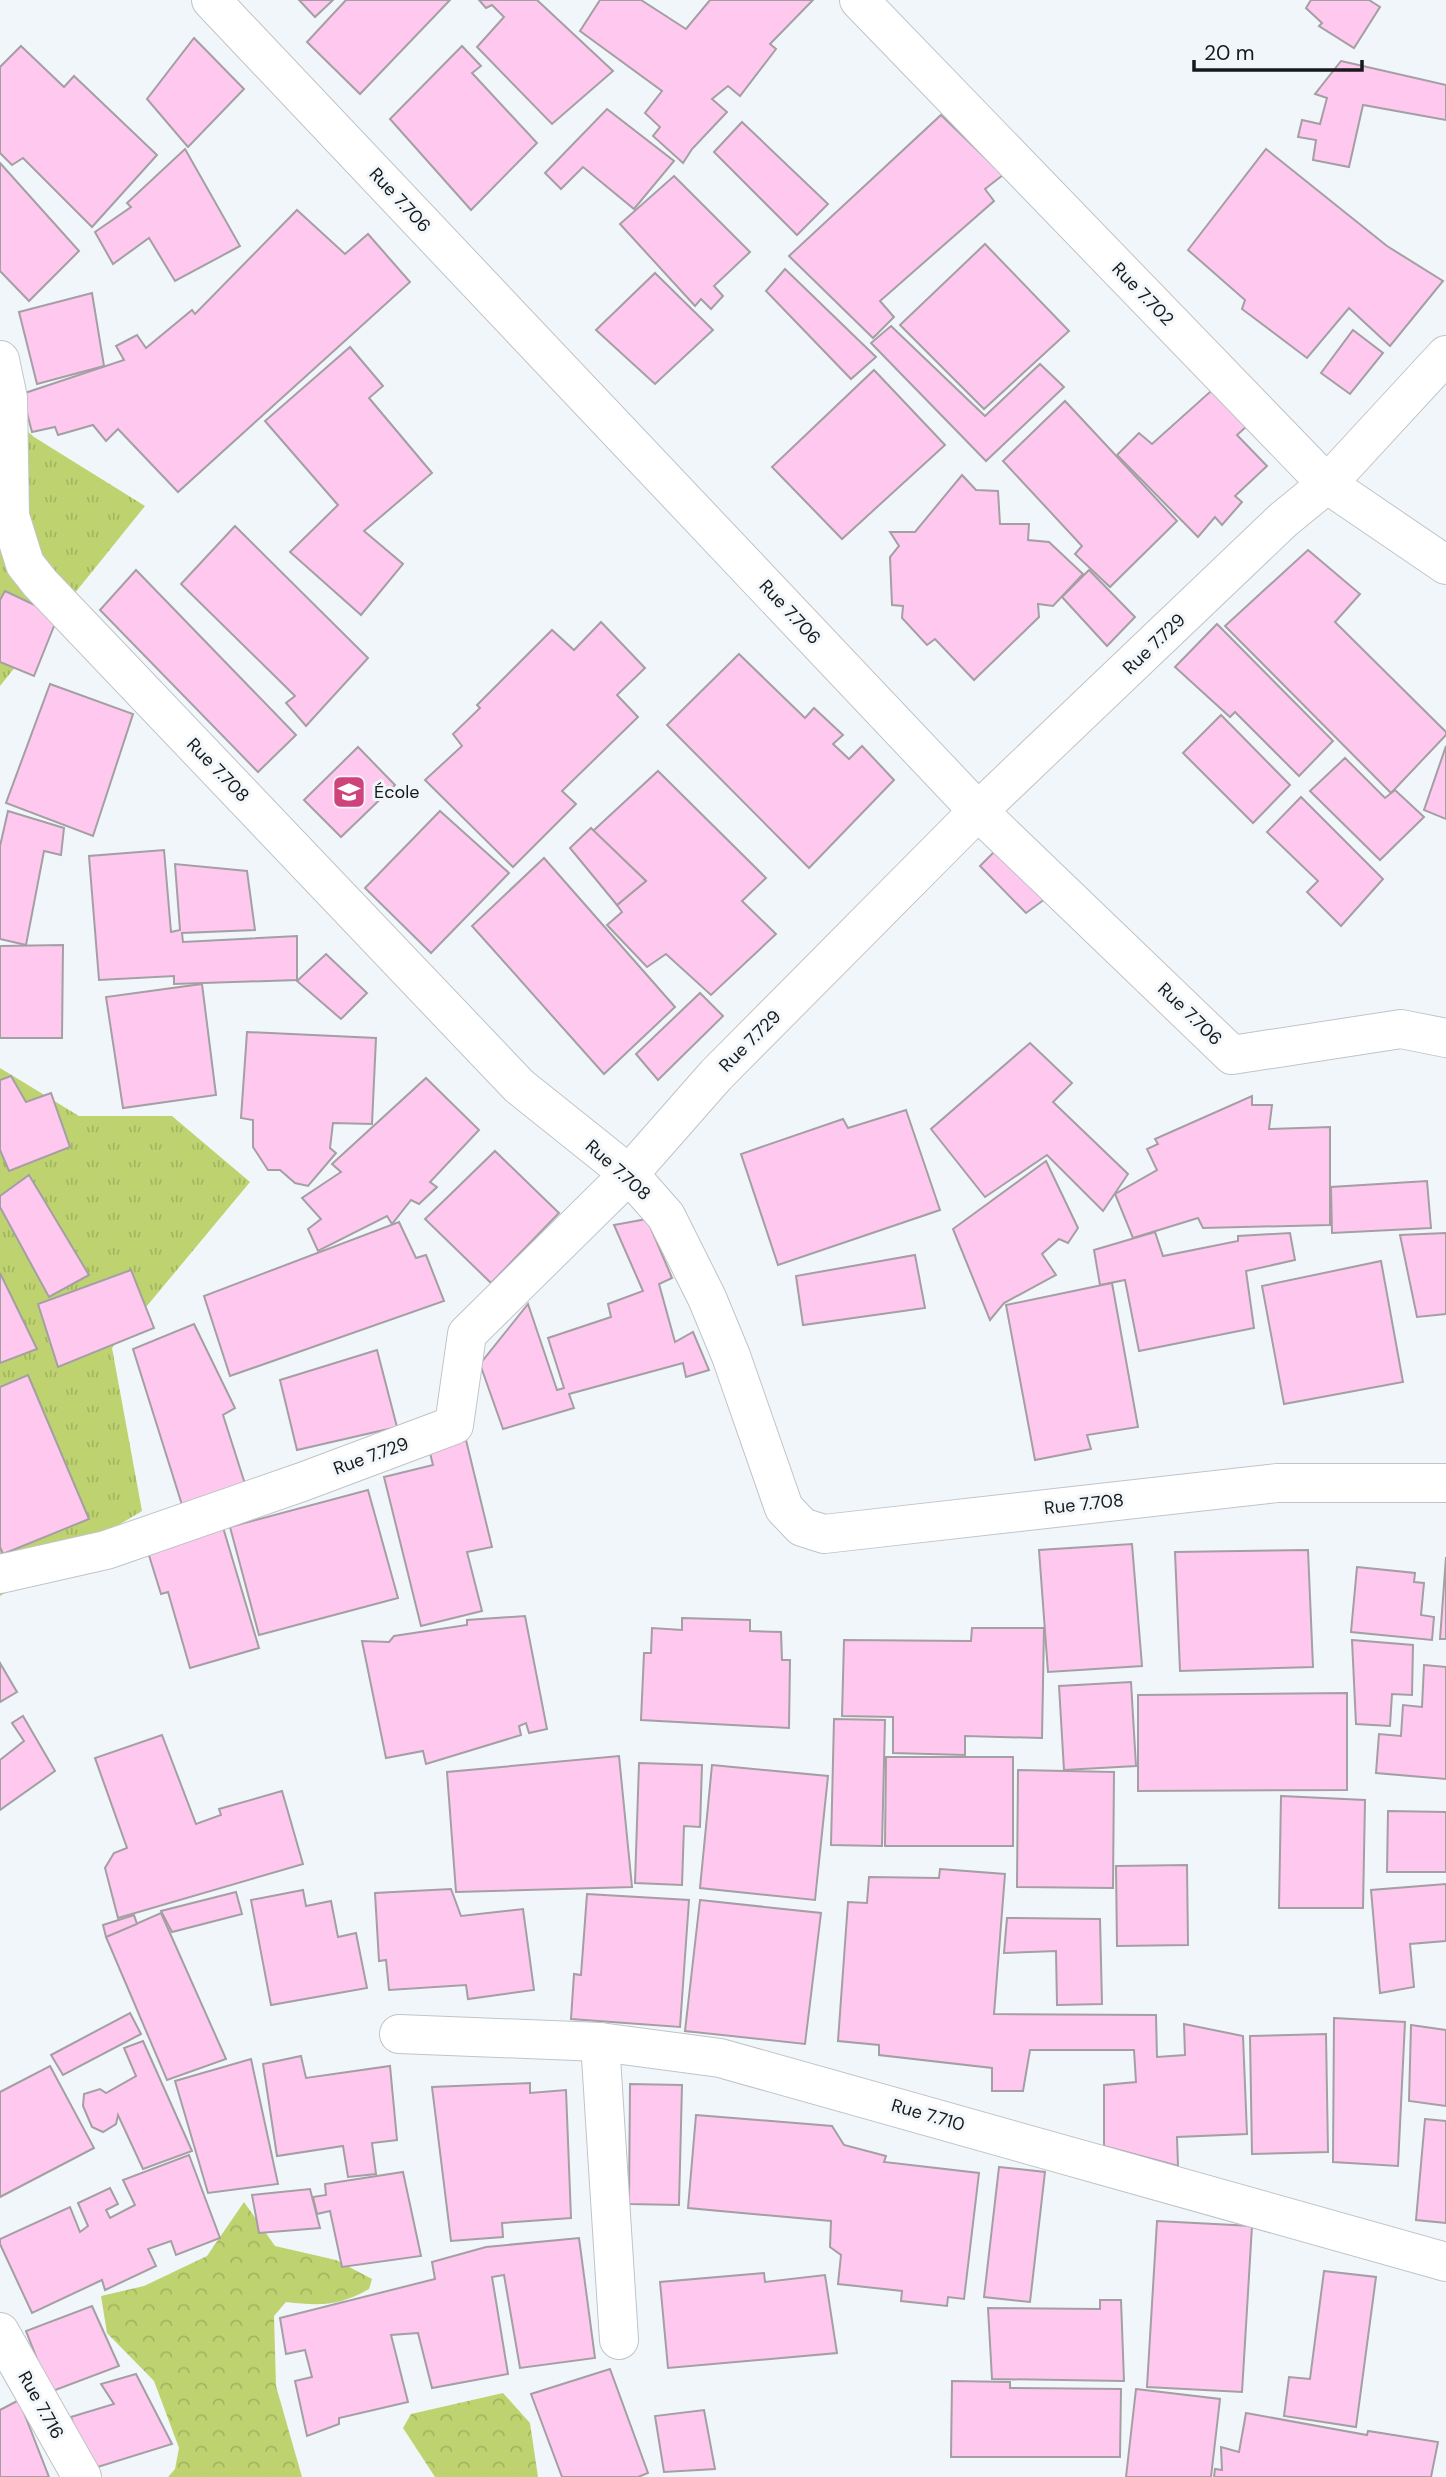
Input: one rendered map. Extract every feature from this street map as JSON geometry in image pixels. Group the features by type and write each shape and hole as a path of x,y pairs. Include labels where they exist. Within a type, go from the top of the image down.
{"street":[{"name":"Rue 7.706","path":"211,0 978,811 1232,1055 1401,1029 1446,1038"},
{"name":"Rue 7.702","path":"859,0 1327,484 1446,565"},
{"name":"Rue 7.729","path":"0,1574 106,1550 454,1425 467,1334 629,1174 716,1075 978,811 1283,520 1327,484 1446,355"},
{"name":"Rue 7.708","path":"0,360 8,398 10,516 25,564 40,583 519,1086 629,1174 666,1216 707,1298 751,1408 784,1508 802,1527 824,1534 1277,1483 1446,1483"},
{"name":"Rue 7.710","path":"399,2034 600,2042 720,2058 1446,2262"},
{"path":"600,2042 619,2340"},
{"name":"Rue 7.716","path":"0,2332 82,2477"}],"green space":[{"path":"0,407 34,437 145,506 0,686"},
{"path":"0,1068 79,1116 172,1116 250,1182 112,1348 142,1511 0,1596"},
{"path":"244,2202 275,2246 336,2260 372,2279 369,2289 348,2299 319,2304 286,2302 274,2316 276,2386 302,2477 168,2477 175,2469 179,2448 154,2381 107,2333 101,2296 144,2286 207,2256"},
{"path":"503,2393 530,2423 538,2477 435,2477 403,2428 411,2414"}],"building":[{"path":"299,0 333,0 315,17"},
{"path":"346,0 450,0 360,94 307,42"},
{"path":"479,0 537,0 613,71 552,124 477,47 504,17 492,5 486,8"},
{"path":"600,0 641,0 686,29 710,0 813,0 770,44 776,49 740,96 728,86 712,99 727,112 692,149 683,163 653,136 660,127 645,113 662,91 580,31"},
{"path":"1311,0 1369,0 1380,7 1354,48 1319,26 1322,23 1306,8"},
{"path":"194,38 244,89 188,147 147,99"},
{"path":"21,46 64,87 74,76 157,155 92,227 23,158 12,165 0,153 0,67"},
{"path":"462,46 481,66 472,73 537,143 471,210 390,119"},
{"path":"1341,61 1446,85 1446,120 1363,105 1349,167 1313,160 1316,140 1298,137 1302,120 1320,124 1327,98 1315,94"},
{"path":"607,109 674,161 634,209 583,167 561,189 545,173"},
{"path":"941,115 1003,175 985,189 994,201 880,301 894,317 873,338 789,256"},
{"path":"742,122 828,204 797,235 714,152"},
{"path":"185,149 240,246 175,281 149,238 113,264 95,232 131,207 127,203"},
{"path":"1266,149 1387,246 1443,281 1390,346 1349,308 1307,358 1242,309 1245,300 1188,250"},
{"path":"0,163 79,251 29,301 0,271"},
{"path":"674,176 750,252 714,286 723,296 711,309 701,299 695,306 620,224"},
{"path":"297,210 345,254 368,234 410,282 178,492 118,429 106,441 93,425 58,435 55,427 32,432 22,394 124,360 116,346 137,335 146,348 192,310 195,314"},
{"path":"985,244 1069,331 984,409 900,325"},
{"path":"785,269 876,357 851,379 766,291"},
{"path":"655,273 713,330 655,384 596,330"},
{"path":"92,293 104,366 37,384 19,312"},
{"path":"891,326 985,416 1040,364 1064,387 986,461 871,343"},
{"path":"1353,330 1383,353 1350,394 1321,373"},
{"path":"350,347 383,386 369,398 432,473 364,531 403,564 361,615 290,552 338,505 265,421"},
{"path":"874,370 945,445 842,539 772,467"},
{"path":"1211,391 1247,426 1237,435 1267,466 1235,496 1242,502 1222,525 1215,517 1198,537 1117,455 1139,433 1152,444"},
{"path":"1065,401 1177,521 1110,587 1075,554 1082,546 1003,461"},
{"path":"962,475 976,490 998,491 1000,524 1029,524 1028,540 1049,542 1083,574 1053,606 1038,604 1039,617 974,680 935,639 927,645 902,618 903,606 892,605 890,557 899,546 890,532 915,532"},
{"path":"235,526 368,658 306,726 286,703 295,696 181,584"},
{"path":"1308,550 1360,594 1335,622 1446,732 1391,793 1225,626"},
{"path":"136,570 296,735 258,772 100,610"},
{"path":"1089,570 1135,617 1107,646 1062,597"},
{"path":"5,591 58,616 34,676 0,662 0,600"},
{"path":"601,622 645,668 617,695 638,717 562,791 576,804 513,867 425,780 462,746 453,734 480,708 477,705 552,630 574,650"},
{"path":"1217,624 1333,741 1299,776 1235,712 1230,717 1175,667"},
{"path":"739,654 805,718 814,708 843,735 833,744 849,759 862,746 894,780 809,868 667,725"},
{"path":"50,684 133,714 93,836 6,803"},
{"path":"1221,715 1290,785 1253,823 1183,753"},
{"path":"1446,746 1446,819 1424,810"},
{"name":"École","path":"358,747 395,785 341,837 304,800"},
{"path":"1345,758 1385,798 1395,790 1424,817 1380,860 1310,791"},
{"path":"658,771 766,878 742,901 776,934 711,995 666,954 647,967 607,925 622,912 617,905 646,881 593,831"},
{"path":"1301,797 1383,879 1341,926 1307,892 1318,881 1267,832"},
{"path":"8,811 64,828 61,855 44,851 26,945 0,939 0,846"},
{"path":"440,811 509,873 431,953 365,888"},
{"path":"591,828 646,881 617,905 570,848"},
{"path":"164,850 171,932 180,930 175,864 247,871 255,930 182,933 183,942 297,936 297,980 174,984 174,976 99,980 89,856"},
{"path":"996,850 1045,899 1026,913 980,866"},
{"path":"544,858 675,1007 604,1074 472,926"},
{"path":"63,945 62,1038 0,1038 0,946"},
{"path":"326,954 367,993 341,1019 297,981"},
{"path":"202,984 216,1095 123,1108 106,997"},
{"path":"700,993 723,1016 658,1080 636,1054"},
{"path":"247,1032 376,1038 372,1124 333,1123 330,1148 336,1153 308,1186 295,1183 280,1170 268,1170 253,1147 253,1120 241,1118"},
{"path":"1030,1043 1072,1083 1053,1102 1128,1174 1103,1211 1047,1155 985,1197 931,1129"},
{"path":"11,1076 26,1102 51,1093 70,1147 9,1171 0,1150 0,1080"},
{"path":"426,1078 479,1130 430,1182 437,1187 419,1204 411,1200 392,1224 387,1216 318,1251 308,1229 321,1219 302,1198 341,1172 332,1164"},
{"path":"1252,1096 1252,1105 1272,1105 1269,1129 1330,1127 1330,1225 1203,1228 1198,1218 1133,1238 1115,1194 1157,1170 1147,1149 1158,1144 1155,1139"},
{"path":"906,1110 940,1210 778,1265 741,1154 843,1119 848,1128"},
{"path":"495,1151 559,1213 491,1283 425,1219"},
{"path":"1046,1161 1078,1228 1068,1243 1059,1239 1042,1254 1056,1275 1004,1303 990,1320 953,1229"},
{"path":"29,1175 89,1275 49,1297 0,1207 0,1196"},
{"path":"1427,1181 1431,1228 1332,1233 1331,1187"},
{"path":"647,1219 672,1278 659,1284 675,1342 693,1332 709,1370 686,1377 683,1363 569,1394 574,1408 503,1429 480,1364 528,1304 557,1390 564,1388 548,1338 611,1317 608,1304 643,1291 614,1225"},
{"path":"399,1222 416,1258 426,1255 444,1301 230,1376 204,1296"},
{"path":"1155,1232 1163,1256 1238,1241 1238,1236 1290,1233 1295,1260 1246,1271 1254,1328 1139,1351 1125,1280 1100,1285 1094,1250"},
{"path":"1446,1233 1446,1314 1417,1317 1400,1235"},
{"path":"915,1255 925,1308 803,1325 796,1276"},
{"path":"1381,1261 1403,1382 1284,1404 1262,1286"},
{"path":"131,1270 154,1328 58,1367 38,1304"},
{"path":"0,1273 37,1349 0,1363"},
{"path":"1112,1283 1138,1427 1087,1435 1091,1449 1035,1460 1006,1305"},
{"path":"194,1324 235,1408 223,1415 246,1487 183,1508 133,1349"},
{"path":"377,1350 397,1427 297,1450 280,1380"},
{"path":"28,1375 89,1519 3,1554 0,1547 0,1387"},
{"path":"466,1440 492,1547 467,1552 482,1611 421,1626 384,1477 433,1465 429,1449"},
{"path":"368,1490 398,1598 259,1635 230,1527"},
{"path":"222,1524 259,1648 190,1668 168,1592 161,1594 147,1549"},
{"path":"1132,1544 1142,1666 1048,1672 1039,1550"},
{"path":"1308,1550 1313,1667 1180,1671 1175,1552"},
{"path":"1446,1557 1446,1639 1440,1639"},
{"path":"1357,1567 1415,1573 1414,1582 1424,1583 1421,1615 1434,1617 1432,1640 1351,1632"},
{"path":"525,1616 547,1729 529,1733 526,1723 519,1726 521,1735 426,1764 423,1751 386,1758 362,1641 389,1642 394,1636 467,1625 467,1620"},
{"path":"682,1618 750,1620 750,1631 781,1632 782,1660 790,1660 789,1728 641,1720 644,1653 651,1653 652,1628 682,1630"},
{"path":"972,1628 1044,1628 1042,1738 965,1736 965,1755 893,1753 893,1717 842,1716 844,1640 971,1641"},
{"path":"1352,1640 1413,1645 1412,1695 1392,1694 1390,1726 1356,1724"},
{"path":"0,1663 17,1692 0,1702"},
{"path":"1424,1665 1446,1667 1446,1779 1376,1773 1379,1734 1401,1736 1403,1705 1422,1707"},
{"path":"1131,1682 1136,1766 1064,1770 1059,1686"},
{"path":"1347,1693 1347,1790 1138,1791 1138,1695"},
{"path":"23,1716 55,1771 0,1810 0,1760 24,1741 12,1723"},
{"path":"834,1719 885,1720 882,1846 831,1845"},
{"path":"162,1735 196,1824 221,1815 219,1809 282,1791 303,1864 118,1918 105,1868 114,1853 127,1848 95,1758"},
{"path":"619,1756 632,1887 456,1892 447,1772"},
{"path":"886,1757 1013,1757 1013,1846 885,1846"},
{"path":"639,1763 702,1765 700,1827 684,1826 682,1885 635,1883"},
{"path":"712,1765 828,1776 815,1900 700,1888"},
{"path":"1018,1770 1114,1772 1113,1888 1017,1887"},
{"path":"1281,1796 1365,1800 1363,1908 1279,1908"},
{"path":"1388,1811 1446,1812 1446,1872 1387,1872"},
{"path":"1187,1865 1188,1945 1117,1946 1116,1866"},
{"path":"940,1869 1005,1874 994,2014 1156,2015 1157,2057 1185,2055 1184,2024 1243,2036 1247,2134 1177,2137 1178,2166 1104,2146 1104,2085 1136,2082 1134,2050 1030,2050 1023,2091 992,2091 992,2068 879,2055 879,2045 838,2041 848,1902 867,1903 869,1877 939,1878"},
{"path":"1446,1884 1446,1941 1410,1944 1414,1987 1380,1993 1371,1890"},
{"path":"451,1889 461,1916 523,1909 534,1990 468,1999 466,1985 389,1990 386,1960 379,1961 375,1893"},
{"path":"303,1890 306,1906 331,1901 338,1937 356,1933 367,1988 271,2005 251,1900"},
{"path":"236,1892 242,1914 172,1932 161,1911"},
{"path":"587,1894 689,1900 680,2027 571,2019 574,1974 581,1975"},
{"path":"700,1900 821,1913 805,2044 685,2031"},
{"path":"161,1913 226,2059 167,2080 106,1937"},
{"path":"134,1915 137,1924 106,1937 103,1925"},
{"path":"1007,1918 1100,1919 1102,2004 1057,2005 1056,1951 1004,1953"},
{"path":"130,2013 141,2034 63,2075 51,2055"},
{"path":"1334,2018 1405,2022 1398,2166 1333,2162"},
{"path":"1411,2025 1446,2030 1446,2106 1409,2101"},
{"path":"1326,2034 1328,2152 1252,2154 1250,2036"},
{"path":"143,2041 192,2151 143,2169 118,2115 116,2124 103,2132 92,2127 83,2106 84,2094 100,2089 106,2093 136,2076 124,2048"},
{"path":"301,2056 306,2078 390,2066 397,2140 372,2143 376,2174 348,2177 343,2146 277,2156 263,2064"},
{"path":"251,2059 278,2184 208,2193 175,2081"},
{"path":"50,2066 94,2148 0,2197 0,2092"},
{"path":"530,2083 530,2093 566,2090 571,2218 502,2223 503,2237 451,2241 432,2087"},
{"path":"630,2084 682,2085 679,2205 629,2204"},
{"path":"696,2115 832,2126 844,2145 886,2156 884,2162 979,2173 964,2299 948,2297 947,2306 901,2301 902,2291 838,2284 841,2255 830,2247 831,2221 688,2208"},
{"path":"1425,2119 1446,2121 1446,2223 1416,2220"},
{"path":"189,2155 220,2238 176,2255 171,2241 148,2249 156,2266 105,2290 102,2280 32,2313 0,2239 70,2207 80,2232 88,2226 78,2203 110,2188 118,2204 106,2210 110,2218 135,2205 123,2180"},
{"path":"999,2167 1045,2172 1030,2302 984,2297"},
{"path":"403,2172 421,2256 342,2267 330,2211 317,2214 313,2197 326,2195 325,2184"},
{"path":"310,2189 320,2228 259,2233 252,2195"},
{"path":"1157,2221 1252,2226 1242,2392 1147,2387"},
{"path":"579,2238 595,2358 520,2368 504,2275 492,2277 508,2374 432,2388 418,2333 391,2335 408,2402 339,2418 339,2424 307,2436 295,2381 312,2377 305,2350 286,2354 280,2318 435,2279 432,2262 486,2247"},
{"path":"1324,2271 1376,2277 1356,2427 1284,2416 1289,2377 1310,2379"},
{"path":"764,2273 765,2282 825,2275 837,2353 668,2368 660,2282"},
{"path":"1100,2300 1121,2300 1124,2381 992,2379 988,2308 1100,2309"},
{"path":"92,2306 119,2366 50,2392 26,2331"},
{"path":"610,2369 648,2473 638,2477 562,2477 531,2394"},
{"path":"136,2374 172,2444 88,2470 71,2417 114,2404 101,2384"},
{"path":"952,2381 1010,2382 1010,2388 1121,2389 1120,2457 951,2457"},
{"path":"1136,2389 1220,2399 1211,2477 1126,2477"},
{"path":"19,2400 49,2477 0,2477 0,2410"},
{"path":"704,2410 715,2469 664,2472 655,2416"},
{"path":"1246,2413 1367,2435 1368,2431 1438,2442 1431,2477 1214,2477 1215,2469 1222,2470 1221,2447 1239,2452"}],"place":[{"name":"École","path":"349,792"}]}
